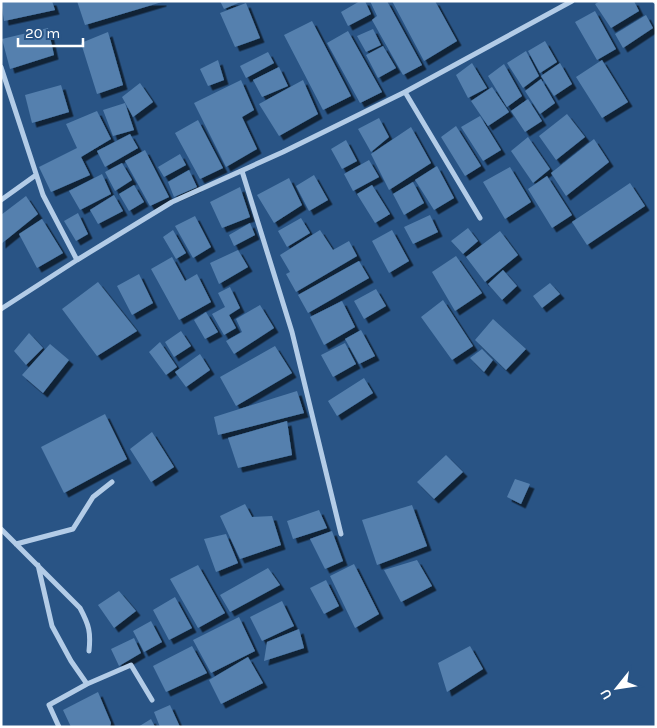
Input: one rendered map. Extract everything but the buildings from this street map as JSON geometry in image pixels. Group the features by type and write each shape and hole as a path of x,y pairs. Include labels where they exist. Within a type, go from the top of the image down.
{"street":[{"path":"1,309 172,202 242,171 405,92 572,1"},
{"path":"1,67 42,195 77,260"},
{"path":"405,92 480,218"},
{"path":"242,171 292,332 341,534"},
{"path":"1,200 36,175"},
{"path":"16,544 72,530 93,497 112,482"},
{"path":"1,529 80,608 90,633 89,651"},
{"path":"38,565 52,626 71,661 87,684"},
{"path":"59,727 48,705 87,684 131,665 152,700"}]}
